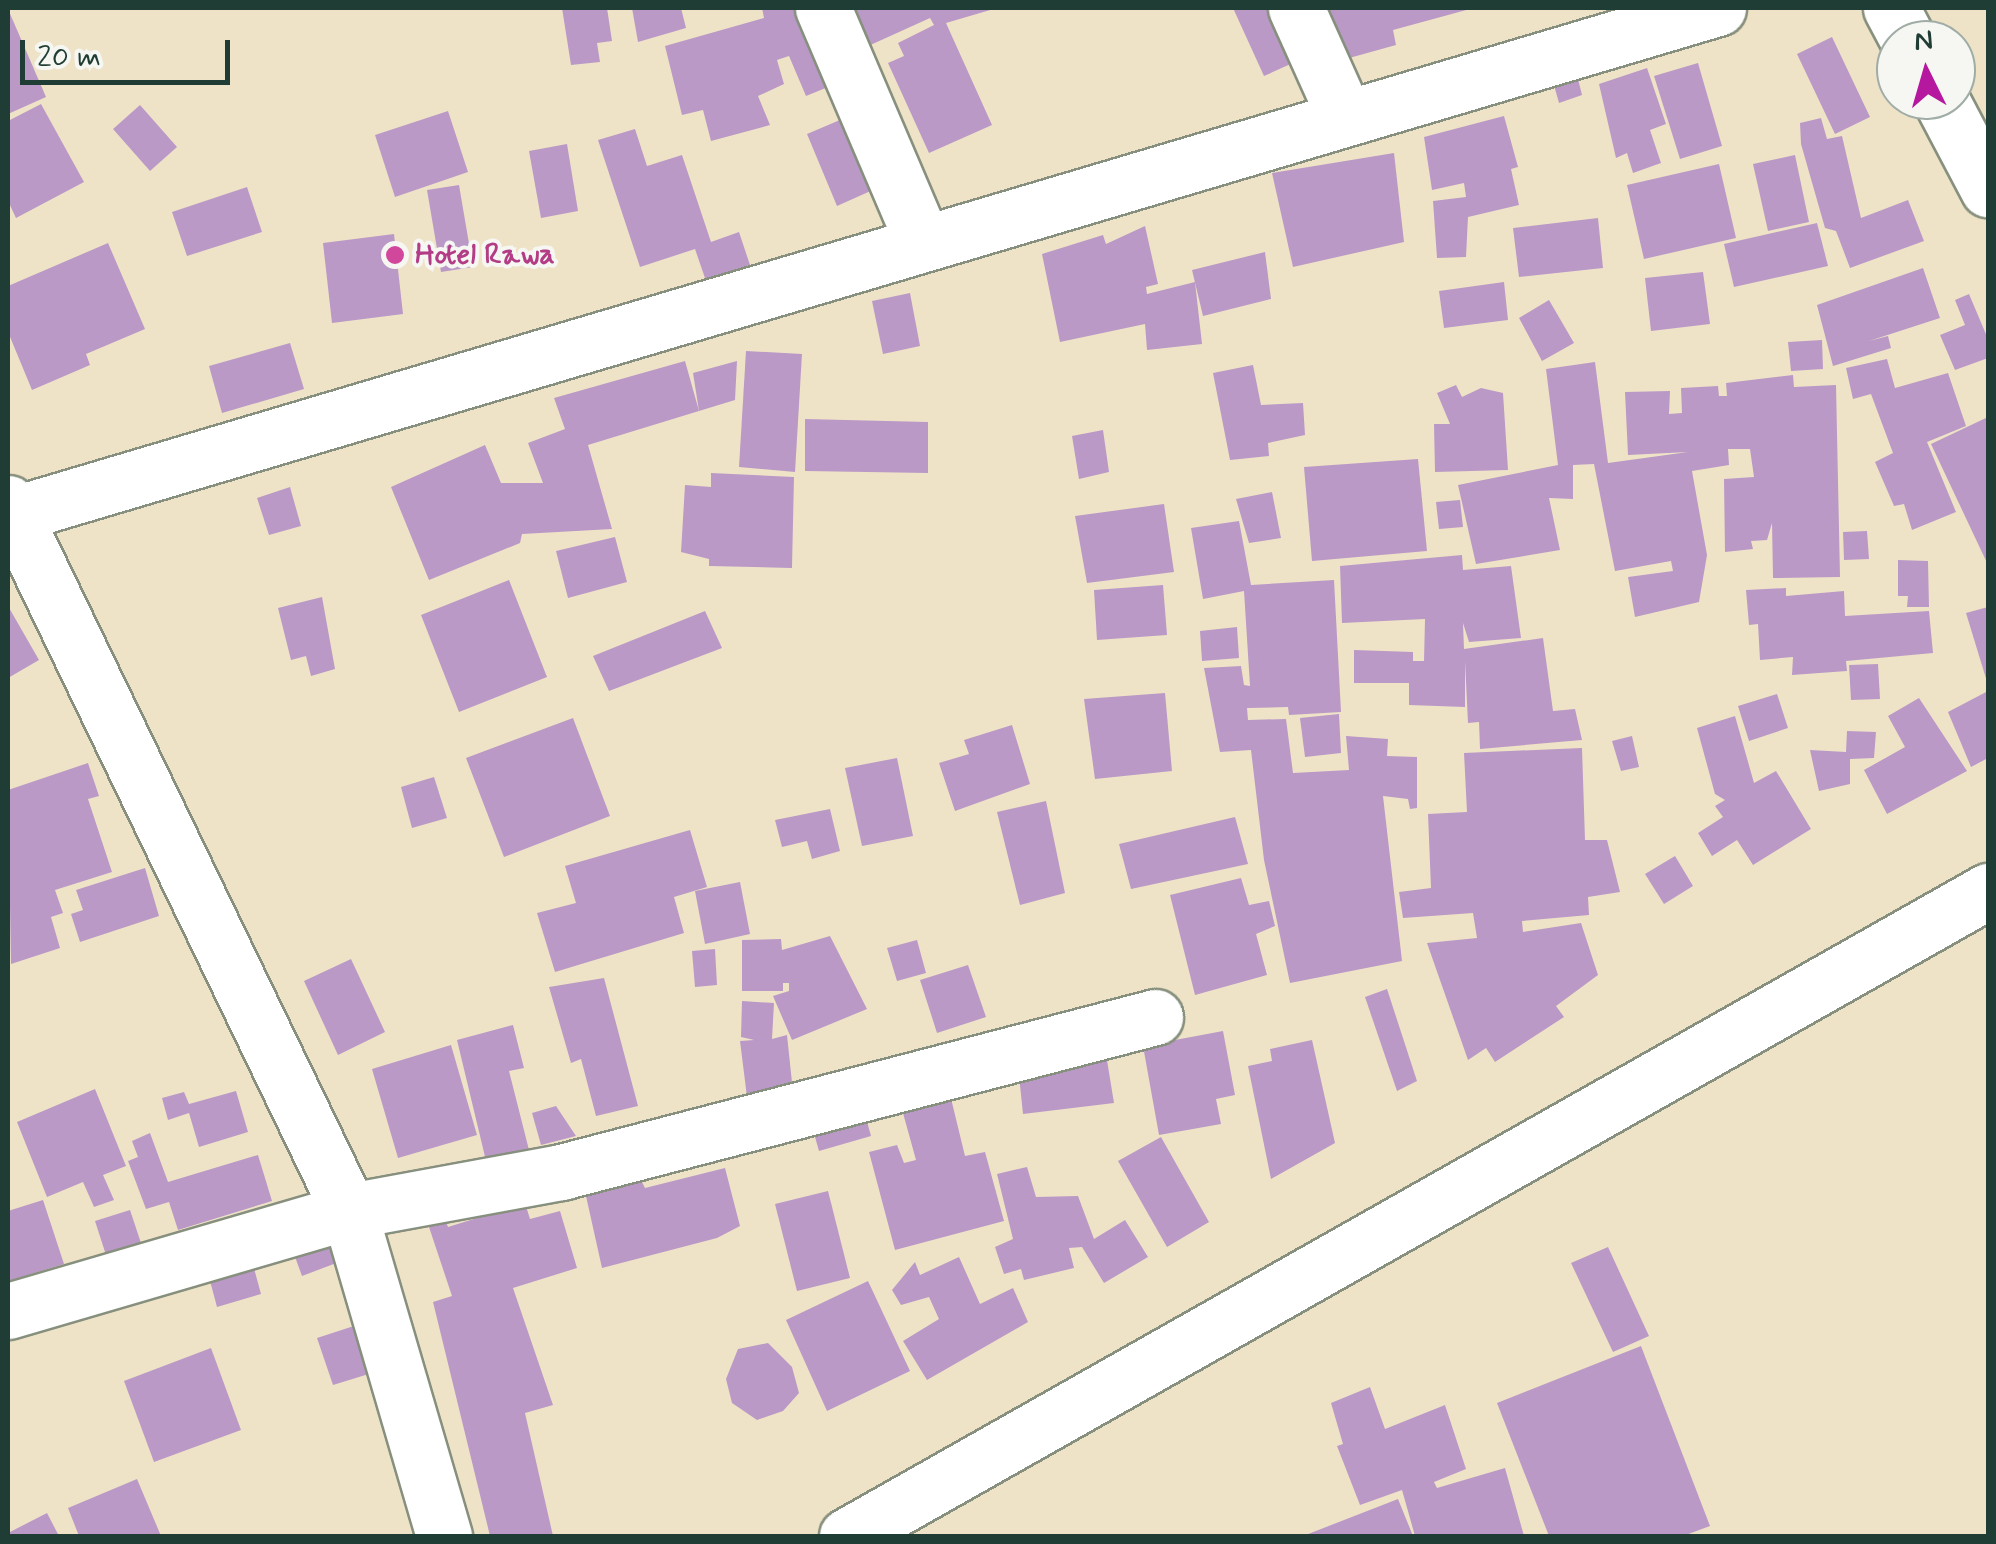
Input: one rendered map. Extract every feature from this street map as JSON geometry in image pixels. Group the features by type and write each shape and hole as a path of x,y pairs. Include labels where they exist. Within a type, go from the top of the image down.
{"street":[{"path":"824,8 923,243"},
{"path":"1296,8 1345,117"},
{"path":"444,1536 348,1211 9,511 1718,8"},
{"path":"1952,120 1988,189"},
{"path":"847,1536 1988,891"},
{"path":"8,1311 348,1211 560,1172 1155,1017"}],"building":[{"path":"562,8 607,8 612,41 597,43 600,62 571,65"},
{"path":"632,8 681,8 686,28 638,42"},
{"path":"762,8 806,8 838,83 806,96 789,56 777,60 784,84 758,96 770,125 711,141 703,110 682,115 665,46 764,18"},
{"path":"848,8 997,8 946,23 992,125 929,153 888,63 904,56 898,43 934,25 930,18 866,47"},
{"path":"1233,8 1294,8 1315,53 1264,76"},
{"path":"1316,8 1470,9 1393,30 1396,45 1342,60"},
{"path":"8,9 46,97 8,114"},
{"path":"1832,37 1870,117 1835,134 1797,54"},
{"path":"1698,63 1722,146 1680,159 1654,76"},
{"path":"1647,68 1666,124 1650,130 1661,163 1633,173 1627,153 1616,158 1599,84"},
{"path":"1576,71 1582,95 1559,103 1552,78"},
{"path":"41,104 84,182 16,218 8,201 8,121"},
{"path":"140,105 177,147 150,171 113,129"},
{"path":"448,111 468,172 395,197 375,135"},
{"path":"854,114 884,185 837,206 807,134"},
{"path":"1504,116 1518,167 1511,169 1519,205 1468,217 1466,257 1437,258 1433,201 1466,197 1464,183 1432,190 1424,137"},
{"path":"1821,118 1827,139 1842,136 1861,218 1908,200 1924,241 1850,268 1836,231 1825,228 1801,144 1800,123"},
{"path":"635,129 647,166 682,155 711,242 739,232 750,265 706,281 695,249 640,267 598,140"},
{"path":"567,144 578,211 541,218 529,151"},
{"path":"1394,153 1404,242 1293,267 1272,173"},
{"path":"1795,155 1809,222 1768,231 1753,164"},
{"path":"1719,164 1736,238 1644,259 1627,185"},
{"path":"459,185 473,267 441,272 427,190"},
{"path":"247,187 262,232 187,256 172,212"},
{"path":"1598,218 1603,268 1519,277 1513,228"},
{"path":"1817,223 1828,266 1734,287 1724,244"},
{"path":"1145,226 1158,284 1146,287 1147,294 1195,282 1202,344 1147,350 1145,324 1060,342 1042,254 1103,235 1106,244"},
{"path":"394,234 403,314 332,323 323,243"},
{"path":"108,243 145,329 86,354 90,365 32,390 8,332 8,286"},
{"path":"1265,252 1271,299 1203,316 1192,270"},
{"path":"1923,268 1940,318 1869,341 1888,336 1891,348 1833,366 1817,305"},
{"path":"1703,272 1710,324 1651,331 1645,278"},
{"path":"1504,282 1508,320 1444,328 1439,291"},
{"path":"910,293 920,346 883,354 872,301"},
{"path":"1969,294 1988,339 1988,358 1955,370 1940,335 1965,325 1955,300"},
{"path":"1549,300 1574,343 1542,361 1519,318"},
{"path":"1822,340 1823,369 1791,371 1788,342"},
{"path":"290,343 304,389 222,413 209,366"},
{"path":"746,351 802,354 795,472 739,467"},
{"path":"1887,359 1895,388 1948,373 1966,426 1927,442 1956,512 1912,530 1904,504 1894,506 1875,462 1893,453 1871,394 1853,399 1846,368"},
{"path":"685,361 699,411 588,445 612,529 522,534 520,543 429,580 391,487 485,445 501,483 543,483 528,443 565,429 554,398"},
{"path":"737,361 735,400 699,411 693,373"},
{"path":"1595,362 1608,463 1688,452 1628,455 1625,392 1670,391 1669,414 1682,413 1681,388 1718,386 1719,396 1727,396 1726,383 1793,375 1794,387 1836,385 1840,577 1773,578 1772,523 1767,540 1751,541 1753,549 1725,552 1724,479 1754,477 1750,449 1728,449 1729,465 1692,471 1707,555 1699,602 1635,617 1628,577 1673,571 1671,561 1615,571 1594,464 1573,465 1573,499 1549,498 1560,550 1476,564 1458,485 1558,465 1546,369"},
{"path":"1253,365 1261,405 1303,403 1305,435 1268,443 1269,456 1230,460 1213,373"},
{"path":"1456,385 1462,397 1481,388 1503,393 1508,470 1435,472 1434,424 1450,424 1437,393"},
{"path":"1988,417 1988,565 1931,444"},
{"path":"805,419 928,422 928,473 805,471"},
{"path":"1103,430 1109,472 1079,479 1072,436"},
{"path":"1418,459 1427,551 1312,561 1304,467"},
{"path":"711,473 794,477 792,568 709,566 709,559 681,552 685,485 711,487"},
{"path":"290,487 301,526 269,535 257,498"},
{"path":"1272,492 1281,538 1249,543 1236,499"},
{"path":"1460,500 1463,527 1439,529 1436,502"},
{"path":"1164,504 1174,572 1087,583 1075,516"},
{"path":"1239,521 1251,585 1334,580 1341,712 1289,715 1288,707 1247,708 1248,720 1286,719 1293,773 1349,770 1346,736 1388,739 1387,756 1417,757 1417,808 1410,809 1408,799 1383,796 1402,961 1290,983 1264,860 1251,750 1220,752 1204,668 1241,666 1244,685 1250,686 1244,591 1203,599 1191,528"},
{"path":"1867,531 1869,559 1844,560 1843,532"},
{"path":"615,537 627,582 568,598 556,551"},
{"path":"1462,555 1463,570 1511,566 1521,638 1469,642 1463,623 1464,649 1543,638 1553,711 1575,709 1582,740 1480,749 1479,722 1468,723 1465,661 1465,707 1409,705 1409,683 1354,683 1354,650 1413,652 1413,661 1424,661 1425,619 1342,623 1340,566"},
{"path":"1898,560 1928,561 1929,607 1907,607 1908,596 1898,596"},
{"path":"509,580 547,677 459,712 421,615"},
{"path":"1163,585 1167,635 1097,640 1094,590"},
{"path":"1786,588 1786,596 1844,591 1845,616 1929,611 1933,653 1846,661 1847,671 1792,675 1793,657 1760,660 1758,624 1749,625 1746,590"},
{"path":"322,597 335,669 311,676 306,656 291,660 278,608"},
{"path":"8,606 39,660 8,678"},
{"path":"1988,607 1988,685 1966,613"},
{"path":"705,611 722,648 609,691 593,656"},
{"path":"1237,627 1239,658 1202,661 1200,631"},
{"path":"1878,664 1880,699 1851,700 1849,665"},
{"path":"1988,691 1988,758 1971,767 1948,712"},
{"path":"1165,693 1172,771 1095,779 1084,699"},
{"path":"1777,694 1788,728 1749,741 1738,706"},
{"path":"1919,698 1967,771 1887,814 1864,770 1905,747 1888,716"},
{"path":"1339,714 1341,753 1305,757 1300,718"},
{"path":"1735,716 1754,783 1776,771 1811,829 1753,865 1737,840 1712,856 1698,833 1723,817 1715,806 1725,800 1715,794 1697,728"},
{"path":"573,718 610,816 504,857 466,758"},
{"path":"1012,725 1030,784 955,811 939,763 969,754 964,740"},
{"path":"1847,731 1876,732 1874,758 1850,759 1850,784 1819,791 1810,750 1846,752"},
{"path":"1632,736 1639,767 1621,771 1612,741"},
{"path":"1582,748 1585,840 1607,840 1620,892 1588,897 1589,915 1522,921 1523,932 1581,923 1598,975 1556,1006 1564,1017 1495,1062 1486,1048 1468,1060 1427,943 1477,938 1473,913 1403,918 1399,892 1431,888 1428,814 1467,812 1464,753"},
{"path":"897,758 913,836 862,846 845,768"},
{"path":"88,763 99,796 88,799 112,872 55,890 63,913 51,917 60,948 11,964 8,790"},
{"path":"434,777 447,818 412,828 401,787"},
{"path":"1046,801 1065,893 1020,905 997,812"},
{"path":"830,809 840,851 812,859 807,841 782,847 775,820"},
{"path":"1235,817 1248,864 1131,889 1119,844"},
{"path":"690,830 707,887 674,897 684,933 555,972 537,913 576,903 565,866"},
{"path":"1675,856 1693,886 1664,904 1645,874"},
{"path":"145,868 159,916 80,942 71,914 83,910 76,890"},
{"path":"1241,878 1249,905 1269,901 1275,926 1256,934 1267,975 1195,995 1170,895"},
{"path":"740,882 750,934 705,944 695,891"},
{"path":"830,936 867,1009 792,1040 773,996 789,991 789,983 783,983 783,991 742,991 742,940 781,939 782,950"},
{"path":"917,940 926,973 897,981 887,948"},
{"path":"715,949 717,985 695,987 692,951"},
{"path":"351,959 385,1032 338,1055 304,981"},
{"path":"968,965 986,1017 937,1033 920,980"},
{"path":"604,978 638,1106 596,1116 581,1059 571,1063 549,987"},
{"path":"1387,989 1417,1081 1397,1091 1365,997"},
{"path":"742,1001 774,1003 772,1039 787,1035 793,1092 747,1097 740,1041 754,1040 741,1037"},
{"path":"513,1025 524,1068 509,1071 530,1154 487,1165 457,1040"},
{"path":"1223,1031 1235,1095 1216,1099 1221,1124 1159,1135 1143,1046"},
{"path":"1312,1040 1335,1143 1271,1179 1248,1066 1272,1061 1270,1049"},
{"path":"451,1045 477,1135 398,1158 372,1069"},
{"path":"1106,1054 1114,1103 1023,1114 1018,1066"},
{"path":"947,1082 965,1156 985,1152 1004,1221 895,1250 869,1152 897,1145 904,1163 916,1160 898,1095"},
{"path":"95,1089 126,1166 103,1175 114,1200 94,1207 83,1182 47,1197 17,1122"},
{"path":"236,1091 248,1132 199,1147 189,1113 168,1120 162,1098 184,1092 189,1104"},
{"path":"556,1106 576,1136 541,1145 532,1113"},
{"path":"863,1107 871,1136 819,1151 811,1123"},
{"path":"150,1133 168,1182 258,1155 272,1201 178,1230 169,1202 146,1209 128,1161 138,1157 132,1141"},
{"path":"1161,1137 1209,1222 1167,1247 1118,1161"},
{"path":"1027,1167 1036,1197 1078,1196 1094,1239 1125,1220 1148,1257 1104,1283 1082,1247 1069,1248 1074,1268 1024,1280 1021,1269 1004,1274 995,1247 1013,1239 997,1174"},
{"path":"725,1168 740,1226 717,1238 602,1268 584,1187 638,1174 645,1188"},
{"path":"828,1191 850,1278 797,1291 775,1204"},
{"path":"43,1200 64,1264 8,1281 8,1211"},
{"path":"525,1203 530,1219 560,1211 577,1268 513,1288 553,1405 525,1413 553,1536 490,1536 433,1302 452,1296 428,1224 445,1219 448,1227"},
{"path":"130,1210 141,1243 106,1255 95,1221"},
{"path":"324,1223 339,1262 302,1276 290,1243"},
{"path":"1608,1247 1649,1336 1613,1352 1571,1263"},
{"path":"249,1250 261,1294 217,1307 205,1262"},
{"path":"959,1257 980,1304 1013,1288 1028,1322 927,1380 903,1341 939,1319 929,1297 901,1305 892,1290 915,1262 920,1275"},
{"path":"868,1281 910,1371 827,1411 786,1320"},
{"path":"357,1325 372,1373 333,1385 317,1338"},
{"path":"768,1343 792,1367 799,1393 783,1411 757,1420 732,1403 726,1379 738,1349"},
{"path":"1641,1346 1710,1526 1683,1536 1549,1536 1497,1403"},
{"path":"211,1348 241,1430 154,1462 124,1381"},
{"path":"1370,1387 1385,1429 1445,1405 1466,1469 1434,1482 1437,1488 1505,1468 1524,1536 1415,1536 1402,1490 1360,1505 1337,1446 1343,1444 1331,1403"},
{"path":"137,1479 161,1536 79,1536 68,1508"},
{"path":"1398,1499 1413,1536 1303,1536"},
{"path":"47,1513 59,1536 8,1536 8,1533"}],"place":[{"name":"Hotel Rawa","path":"395,255"}]}
